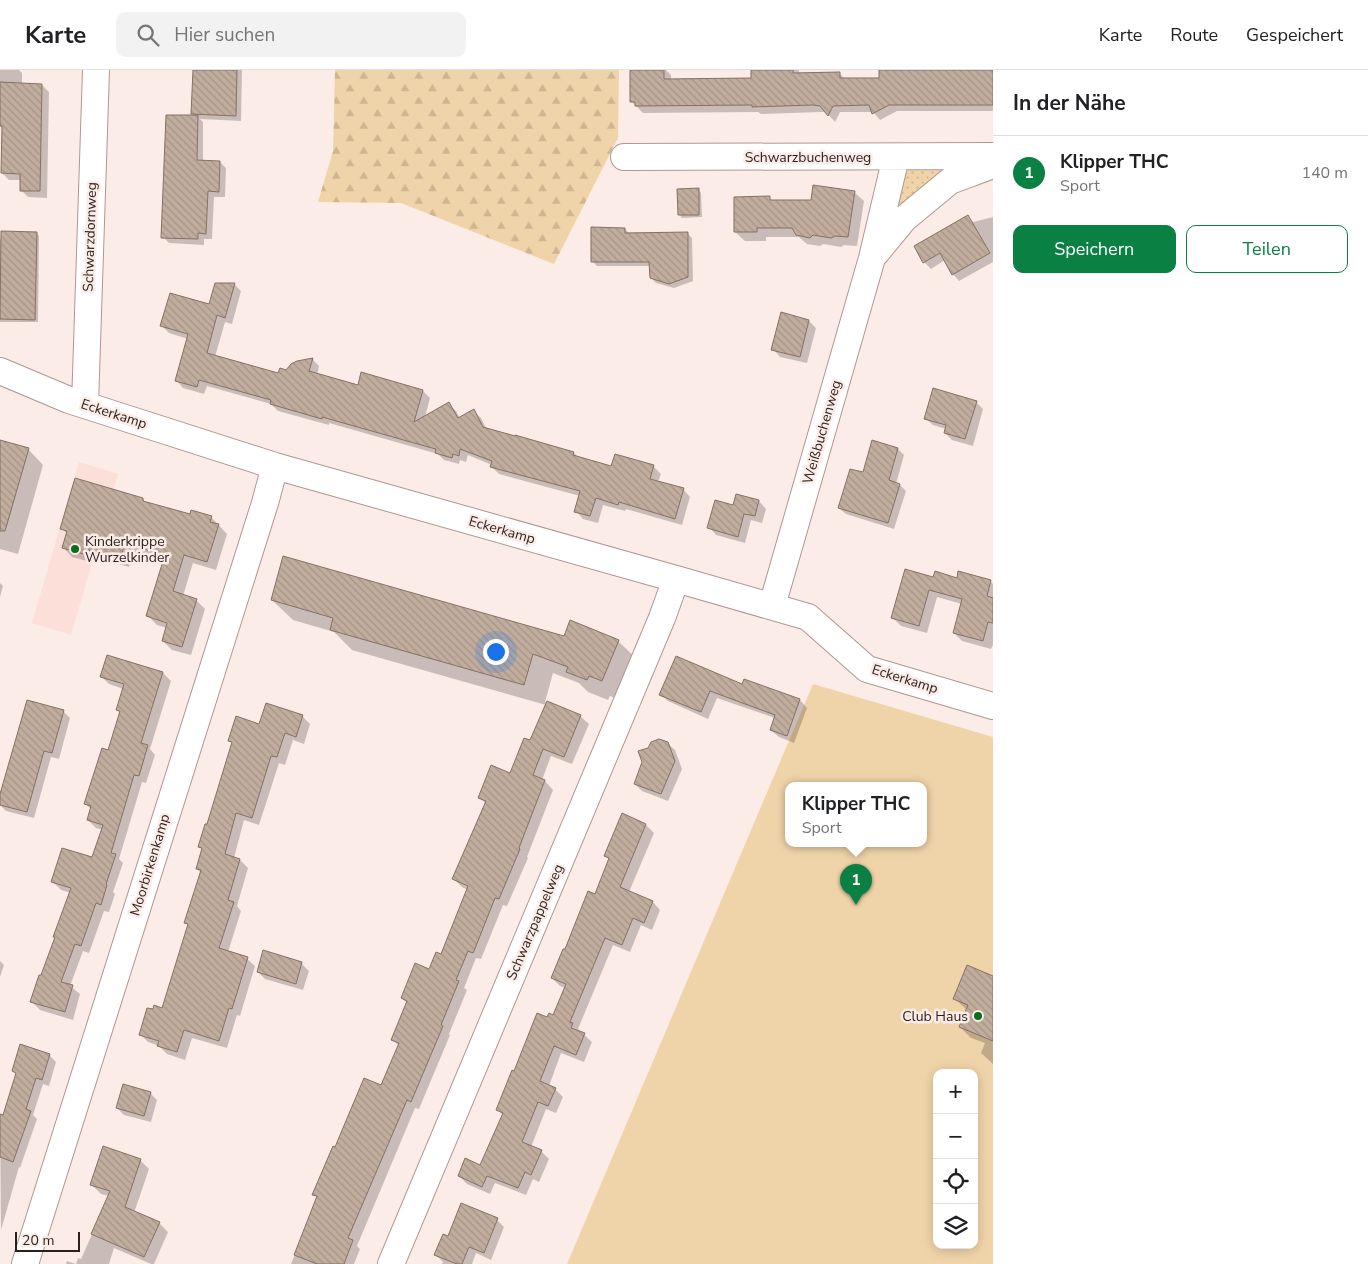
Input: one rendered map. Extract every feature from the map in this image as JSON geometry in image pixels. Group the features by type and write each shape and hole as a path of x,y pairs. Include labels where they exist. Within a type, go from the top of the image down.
{"street":[{"name":"Schwarzdornweg","path":"84,405 96,70"},
{"name":"Schwarzbuchenweg","path":"624,157 993,156"},
{"name":"Weißbuchenweg","path":"772,606 872,258 896,157"},
{"name":"Weißbuchenweg","path":"872,258 904,219 950,181 993,165"},
{"name":"Eckerkamp","path":"0,371 84,405 275,466 808,617 868,669 993,706"},
{"name":"Moorbirkenkamp","path":"26,1264 275,466"},
{"name":"Schwarzpappelweg","path":"392,1264 662,618 676,579"}],"shaded area":[{"name":"Kinderkrippe Wurzelkinder","path":"79,462 118,474 71,635 32,623"}],"green space":[{"path":"335,70 619,70 618,138 554,264 401,203 318,202 333,151"},
{"path":"904,164 947,170 895,211"},
{"path":"813,684 993,737 993,1264 567,1264"}],"building":[{"path":"193,70 237,70 236,116 191,114"},
{"path":"630,70 664,70 664,79 751,78 751,70 793,70 793,73 840,72 840,78 879,78 879,70 993,70 993,105 889,105 872,114 869,105 833,106 828,116 820,106 813,105 752,107 752,105 635,106 635,102 630,102"},
{"path":"0,82 42,84 40,191 20,191 20,174 1,173 2,126 0,126"},
{"path":"166,115 198,115 197,160 220,161 219,192 208,191 206,234 198,233 198,239 161,238"},
{"path":"813,185 855,191 848,237 835,236 831,238 813,235 810,238 796,235 792,228 757,228 757,232 734,232 734,197 770,196 770,200 811,200"},
{"path":"699,188 699,215 678,215 677,189"},
{"path":"968,215 990,253 952,275 940,253 923,263 914,246"},
{"path":"591,227 625,228 625,233 688,232 688,277 669,284 650,278 649,262 591,262"},
{"path":"1,231 37,232 35,320 0,319"},
{"path":"215,283 235,283 225,318 217,315 207,353 278,373 280,368 286,370 297,361 313,358 309,371 358,385 361,372 423,390 414,422 449,402 458,418 474,409 483,427 574,452 573,455 611,466 615,454 654,465 650,479 684,488 675,519 619,502 618,505 596,498 590,516 574,512 580,491 490,467 492,461 460,449 459,456 453,454 452,458 435,453 436,449 270,404 271,400 199,380 197,387 175,381 188,334 160,326 170,293 209,304"},
{"path":"781,312 809,320 800,357 771,350"},
{"path":"933,388 977,401 965,439 944,433 946,425 924,419"},
{"path":"0,440 29,448 5,531 0,531"},
{"path":"872,440 898,448 889,480 900,484 888,523 838,508 850,469 863,472"},
{"path":"75,478 143,498 143,501 190,514 191,510 212,516 210,522 219,524 207,562 184,555 173,591 197,599 182,647 162,641 167,623 146,616 163,561 156,559 158,553 125,544 120,559 88,550 87,555 62,548 67,531 60,529"},
{"path":"736,494 759,500 755,516 744,514 738,537 707,528 715,500 733,505"},
{"path":"283,556 564,636 570,620 619,640 602,681 589,676 587,680 566,672 568,667 533,654 524,685 330,630 333,618 271,600"},
{"path":"905,569 933,577 935,571 957,578 958,571 991,580 987,596 993,598 993,623 988,622 983,641 953,633 962,599 929,590 919,626 891,618"},
{"path":"107,655 163,672 141,743 148,745 139,776 134,775 111,853 116,854 101,905 96,903 81,946 75,944 61,982 73,985 65,1012 30,1002 55,937 53,937 71,888 51,882 62,848 92,857 103,825 87,820 91,806 84,804 102,748 108,750 120,711 116,710 124,684 100,677"},
{"path":"676,656 742,684 744,679 800,699 787,736 770,730 775,715 710,691 701,712 659,695"},
{"path":"27,700 64,710 52,753 44,751 27,812 0,805 0,794"},
{"path":"547,701 581,715 564,757 543,749 533,775 545,780 520,849 499,899 495,898 473,953 468,951 456,980 459,981 441,1025 443,1026 411,1102 407,1100 348,1238 353,1240 344,1264 317,1264 294,1255 317,1196 312,1195 333,1146 335,1147 364,1078 381,1085 399,1043 391,1040 407,1001 401,998 415,963 429,969 436,952 441,954 468,886 452,879 486,801 478,798 491,765 510,773 524,738 530,740"},
{"path":"266,703 303,715 296,737 285,733 277,757 271,756 252,818 236,813 225,854 240,859 228,900 234,902 219,948 248,957 232,1009 229,1008 219,1041 184,1030 177,1052 157,1046 159,1041 139,1035 147,1008 153,1009 154,1005 162,1008 188,924 184,923 201,870 196,869 202,848 198,847 232,742 228,741 236,716 259,724"},
{"path":"659,739 668,742 675,761 661,794 634,784 642,762 638,751 648,748 651,742"},
{"path":"622,813 646,824 620,887 653,901 644,923 633,918 622,945 605,938 570,1022 573,1023 571,1028 585,1033 576,1055 554,1046 540,1081 556,1088 548,1106 538,1102 522,1142 542,1150 531,1175 525,1172 518,1188 487,1176 482,1187 458,1176 465,1158 480,1165 503,1113 496,1110 537,1013 547,1017 549,1013 553,1015 566,984 551,978 563,949 565,949 588,891 595,894 609,858 604,856"},
{"path":"263,950 302,962 296,984 257,972"},
{"name":"Club Haus","path":"967,965 993,976 993,1041 959,1027 968,1005 953,999"},
{"path":"20,1044 50,1054 42,1080 36,1078 26,1109 31,1111 13,1162 0,1157 0,1114 3,1115 16,1073 12,1071"},
{"path":"123,1084 151,1092 144,1116 116,1108"},
{"path":"103,1146 141,1159 125,1207 160,1222 144,1257 91,1234 110,1191 90,1185"},
{"path":"461,1203 498,1218 484,1253 469,1247 462,1264 457,1264 434,1255 443,1234 448,1236"}],"place":[{"name":"Kinderkrippe Wurzelkinder","path":"75,549"},
{"name":"Klipper THC","path":"856,905"},
{"name":"Club Haus","path":"978,1016"}]}
